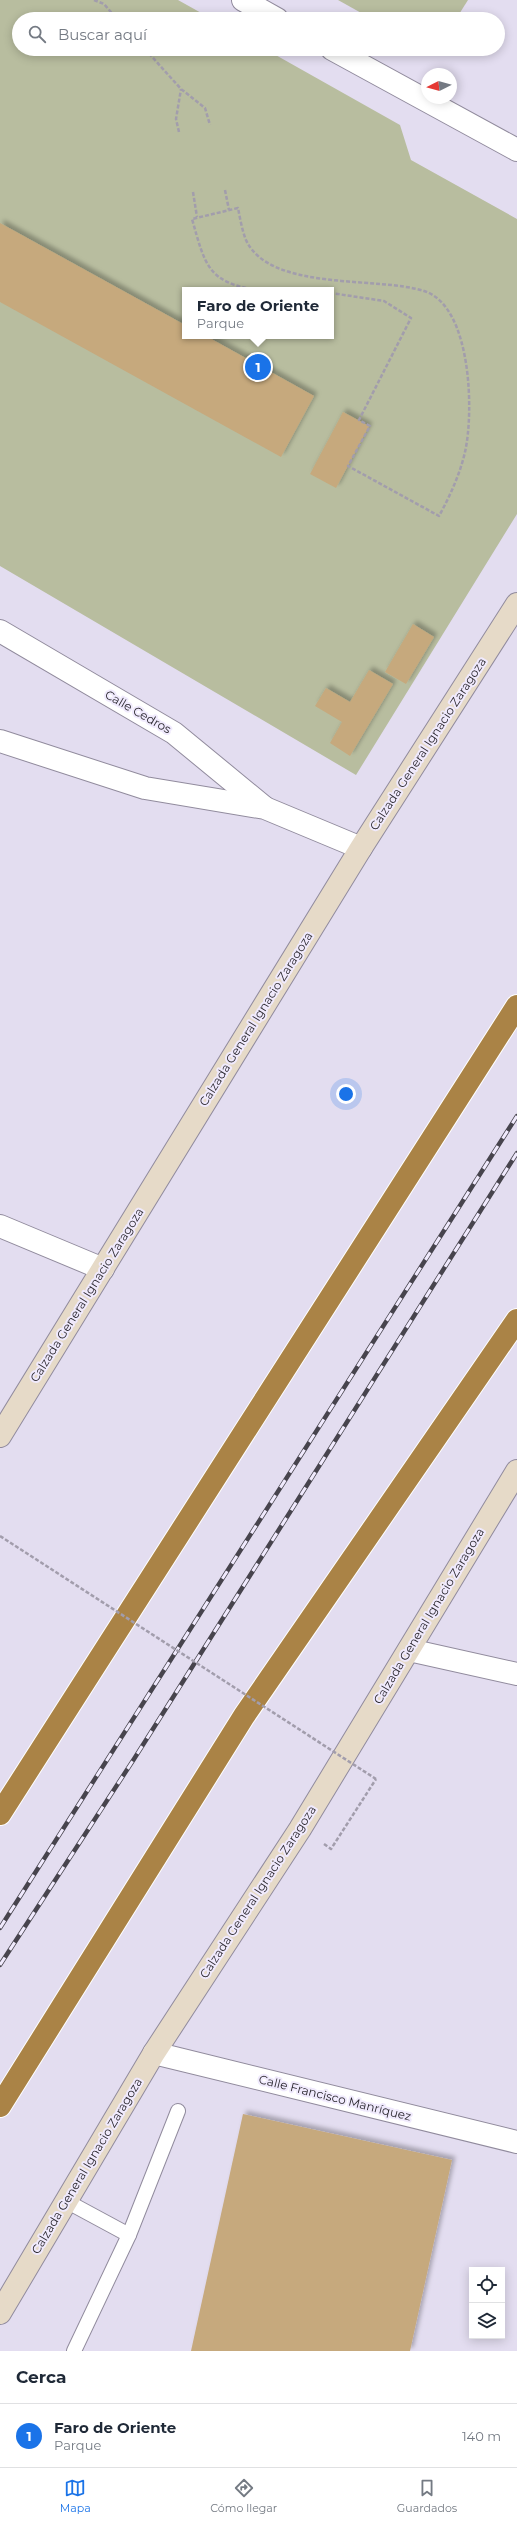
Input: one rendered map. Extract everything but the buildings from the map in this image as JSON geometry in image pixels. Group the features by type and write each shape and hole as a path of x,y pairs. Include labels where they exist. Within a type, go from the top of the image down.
{"highway":[{"path":"0,1814 517,1006"},
{"path":"0,2106 244,1716 517,1320"}],"main road":[{"name":"Calzada General Ignacio Zaragoza","path":"0,1436 361,848 517,604"},
{"name":"Calzada General Ignacio Zaragoza","path":"0,2313 154,2053 300,1829 517,1471"}],"street":[{"path":"243,0 264,12"},
{"path":"345,56 517,150"},
{"name":"Calle Cedros","path":"0,631 174,733 265,808"},
{"name":"Calle Cedros","path":"0,741 145,788 265,808 361,848"},
{"path":"0,1226 103,1270"},
{"path":"409,1650 517,1674"},
{"name":"Calle Francisco Manríquez","path":"154,2053 517,2142"}],"lane":[{"path":"74,2351 129,2235 178,2111"},
{"path":"66,2201 129,2235"}],"path":[{"path":"94,0 104,4 111,12"},
{"path":"104,4 107,0"},
{"path":"151,56 181,89 205,108 210,125"},
{"path":"179,132 176,119 181,89"},
{"path":"225,190 229,210"},
{"path":"193,192 197,217"},
{"path":"237,287 214,275 199,242 192,219 238,208 247,241 269,264 296,273 331,280 399,286 426,291 439,302 450,315 460,336 470,391 470,419 462,459 439,516 348,466 370,426 359,420 411,318 384,301 334,293"},
{"path":"0,1536 376,1779 331,1849"}],"green space":[{"path":"0,0 178,0 199,12 12,12 12,56 277,56 400,125 411,160 517,219 517,514 356,775 0,566"},
{"path":"338,0 468,0 460,12 359,12"}],"railway":[{"path":"0,1928 517,1116"},
{"path":"0,1965 134,1759 517,1153"}],"place":[{"name":"Faro de Oriente","path":"258,367"}]}
